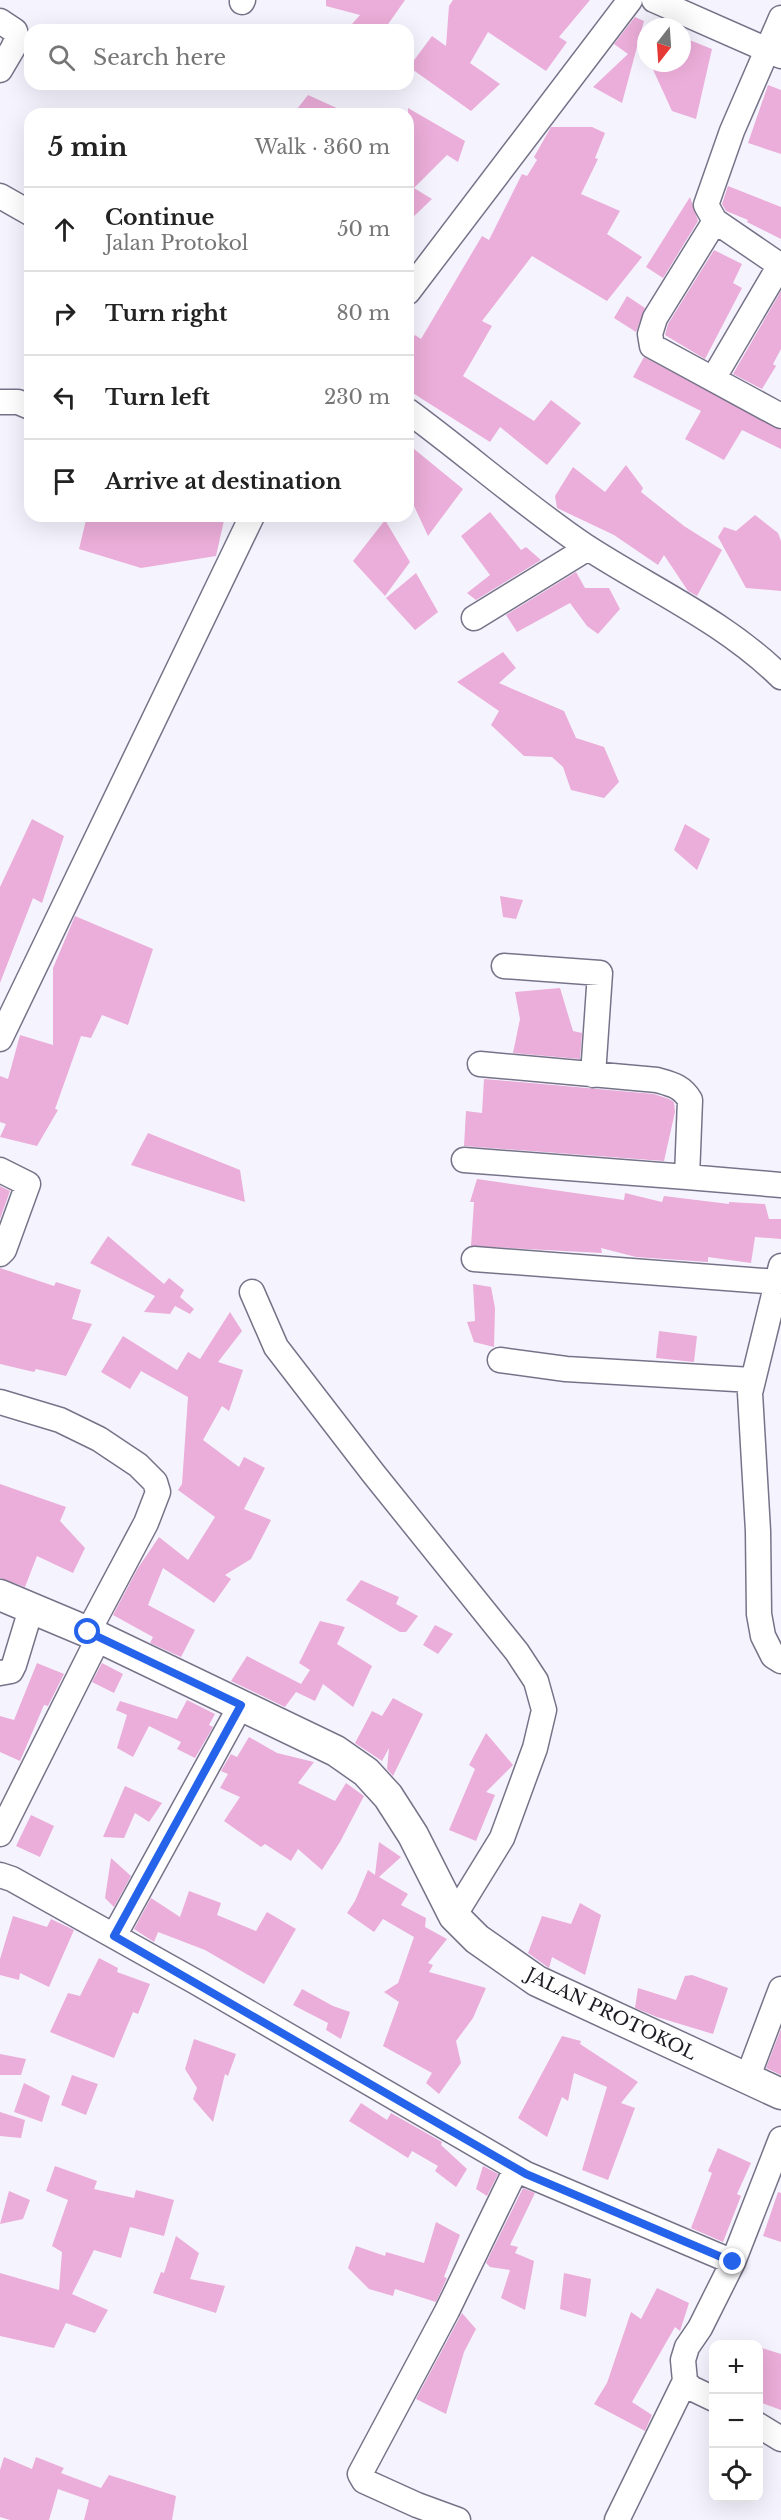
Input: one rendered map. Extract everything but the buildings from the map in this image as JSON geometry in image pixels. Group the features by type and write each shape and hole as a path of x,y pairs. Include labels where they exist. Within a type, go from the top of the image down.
{"street":[{"path":"414,284 630,0"},
{"path":"654,0 774,53"},
{"path":"713,379 781,266 715,220 706,205 707,196 732,131 774,53 781,18"},
{"path":"0,21 15,31 16,39 0,70"},
{"path":"0,196 24,210"},
{"path":"715,220 655,318 650,334 652,346 713,379 779,410"},
{"path":"0,402 18,402 24,404"},
{"path":"414,416 546,519 588,548 693,608 781,677"},
{"path":"0,1039 249,522"},
{"path":"474,618 588,548"},
{"path":"504,966 600,972 593,1075"},
{"path":"480,1064 657,1080 685,1091 690,1100 687,1177"},
{"path":"464,1160 781,1185"},
{"path":"0,1170 28,1184 4,1250 0,1254"},
{"path":"474,1259 779,1274 770,1353 752,1380 750,1404 758,1531 759,1614 763,1636 774,1656 781,1660"},
{"path":"252,1292 276,1347 373,1473 517,1652 536,1682 544,1710 519,1794 502,1838 454,1916"},
{"path":"500,1360 566,1369 752,1380"},
{"path":"0,1402 60,1420 99,1439 138,1465 155,1482 158,1492 146,1523 0,1834"},
{"name":"JALAN PROTOKOL","path":"0,1595 94,1635 336,1751 366,1772 388,1796 413,1835 454,1916 477,1939 537,1981 781,2094"},
{"path":"0,1673 11,1671 14,1665 31,1609"},
{"path":"114,1936 241,1705"},
{"path":"0,1875 12,1879 114,1936 516,2169 733,2262"},
{"path":"747,2079 781,1989"},
{"path":"709,2397 691,2388 685,2381 682,2373 687,2347 700,2328 733,2262 781,2139"},
{"path":"458,2520 417,2505 364,2481 360,2474 447,2311 516,2169"},
{"path":"617,2520 685,2381"},
{"path":"763,2428 781,2439"}],"route":[{"path":"88,1632 241,1705 114,1936 526,2174 733,2262"}]}
